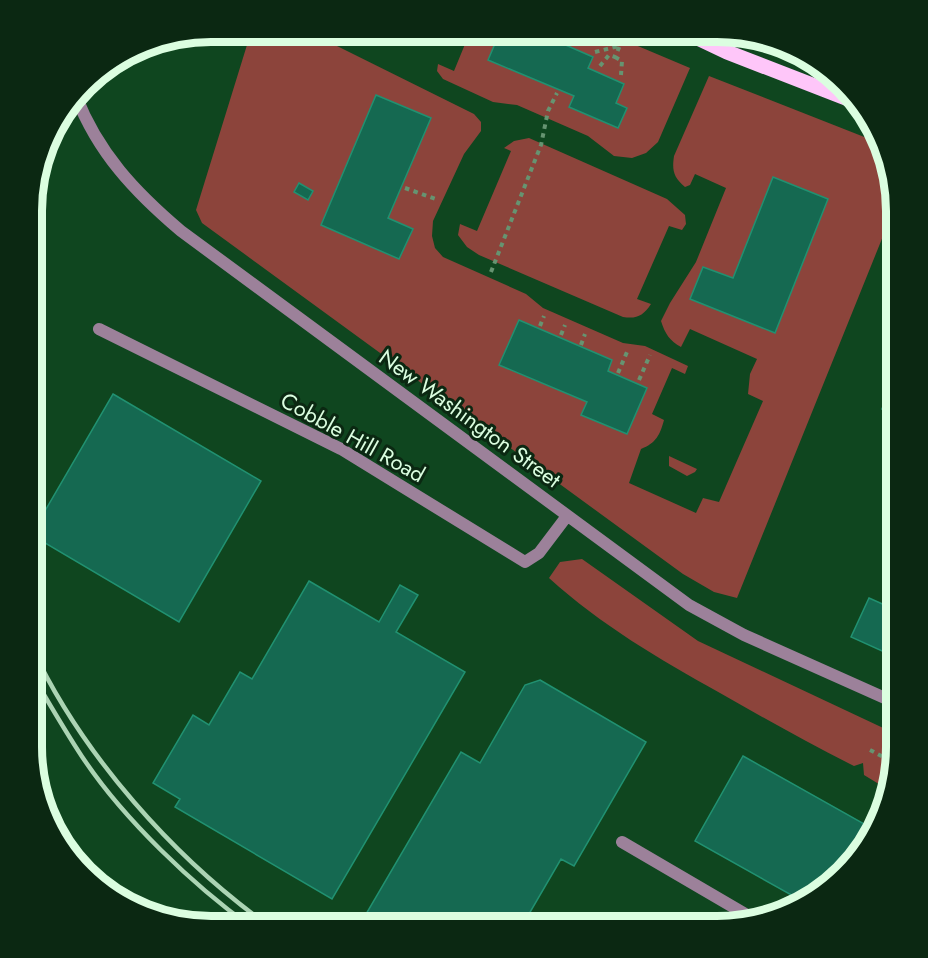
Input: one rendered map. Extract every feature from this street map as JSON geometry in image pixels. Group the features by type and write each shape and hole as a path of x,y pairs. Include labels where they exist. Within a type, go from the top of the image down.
{"main road":[{"path":"707,42 840,96"}],"street":[{"name":"New Washington Street","path":"80,105 93,133 108,157 135,191 162,214 567,516 689,605 716,621 886,698"},
{"name":"Cobble Hill Road","path":"99,329 341,449 525,562 539,552 567,516"},
{"path":"622,842 745,914"}],"path":[{"path":"615,57 621,42"},
{"path":"595,52 619,46"},
{"path":"600,66 609,55 615,57 622,61 621,75"},
{"path":"491,272 541,145 549,111 558,93"},
{"path":"405,188 436,199"},
{"path":"540,326 544,316"},
{"path":"561,334 565,325"},
{"path":"581,345 585,334"},
{"path":"618,373 627,352"},
{"path":"639,380 650,355"},
{"path":"870,750 886,758"}],"shaded area":[{"path":"248,42 339,42 337,46 474,114 481,122 481,131 464,154 433,221 432,236 435,248 443,257 526,294 543,308 623,343 645,346 688,366 685,374 672,368 652,414 664,420 661,430 654,441 641,449 629,483 696,513 703,498 719,502 763,401 748,394 750,374 757,359 690,329 681,347 668,337 661,321 696,262 726,188 695,174 690,185 685,187 678,180 673,169 674,156 709,76 870,139 885,189 886,229 737,598 714,592 683,574 202,223 196,210"},
{"path":"466,42 628,42 690,68 658,142 646,153 632,158 614,156 588,136 517,105 493,102 443,79 437,71 438,64 454,71"},
{"path":"529,138 667,199 685,215 686,224 682,230 669,226 637,299 651,304 642,314 632,318 623,317 479,255 467,247 458,235 460,224 477,231 511,151 504,148 514,141"},
{"path":"669,456 697,469 687,476 669,466"},
{"path":"582,559 698,641 886,729 886,758 881,786 864,775 863,763 854,766 770,721 653,654 610,626 549,578 560,562"}],"building":[{"path":"496,42 559,42 593,57 588,68 624,84 616,103 627,108 618,128 569,107 574,96 488,60"},
{"path":"376,95 431,118 388,218 413,229 399,259 321,225"},
{"path":"773,177 828,199 775,333 690,299 703,267 733,278"},
{"path":"299,183 313,191 308,200 294,192"},
{"path":"519,320 612,360 608,371 647,388 627,434 581,415 587,402 499,365"},
{"path":"113,394 261,481 179,622 45,543 42,538 42,516"},
{"path":"886,398 886,411 882,409"},
{"path":"309,581 379,622 400,585 418,595 396,632 465,672 332,899 175,807 180,799 153,783 193,715 209,725 240,672 252,679"},
{"path":"869,598 886,606 886,653 851,637"},
{"path":"540,680 646,742 574,866 561,859 528,916 365,916 461,752 480,763 525,685"},
{"path":"743,756 867,825 837,867 795,897 695,841"}],"railway":[{"path":"42,667 77,727 134,802 199,869 256,916"},
{"path":"42,691 85,761 120,806 183,871 236,916"}]}
